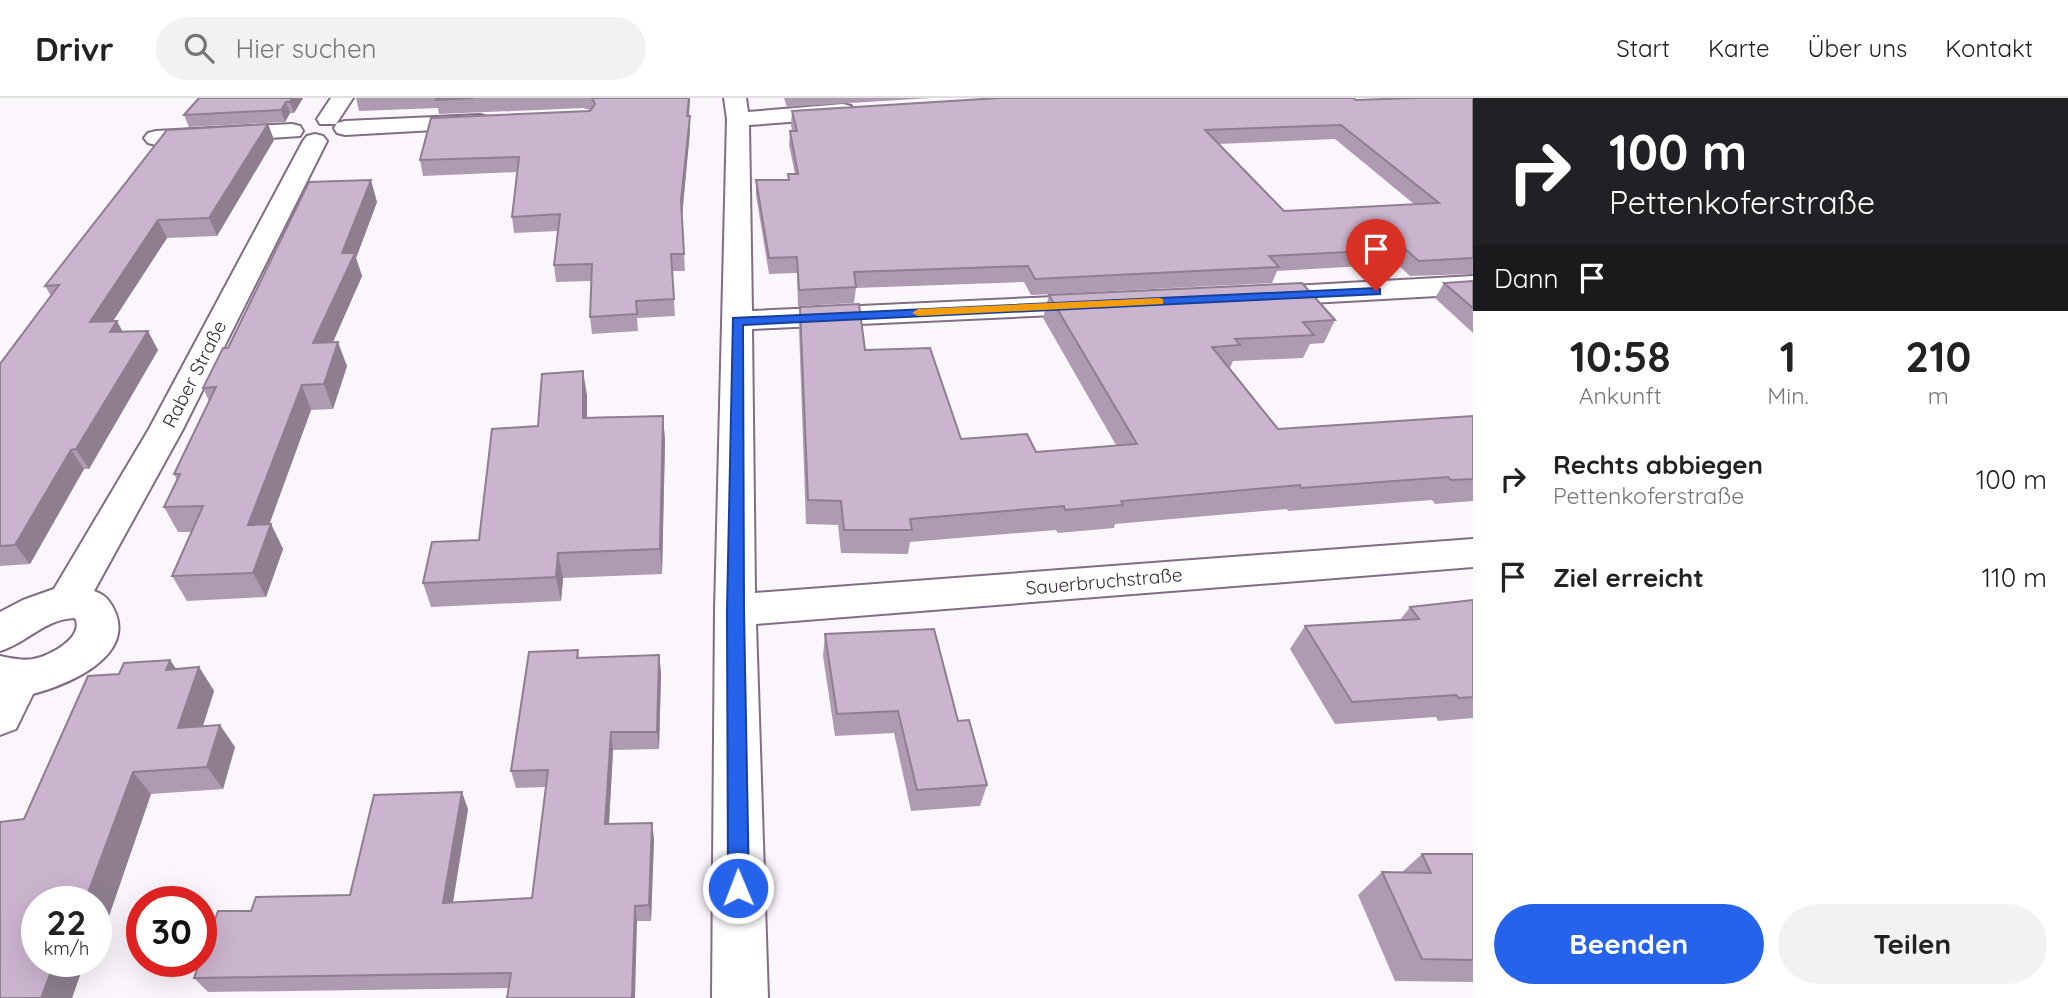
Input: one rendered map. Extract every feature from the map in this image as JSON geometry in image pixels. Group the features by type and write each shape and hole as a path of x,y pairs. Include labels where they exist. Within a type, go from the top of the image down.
{"street":[{"name":"Raber Straße","path":"67,603 166,429 320,129 342,98"},
{"path":"740,998 735,610 737,108 861,109"},
{"path":"156,138 503,121"},
{"path":"1227,298 1473,285"},
{"path":"737,321 1118,303"},
{"name":"Sauerbruchstraße","path":"735,610 1473,553"},
{"path":"0,635 22,616 39,608 67,603 86,605 98,620 97,631 90,644 64,665 47,673 10,675 0,716"}],"building":[{"path":"199,98 292,98 281,110 184,115"},
{"path":"436,98 473,98 436,100"},
{"path":"592,98 689,98 687,116 690,116 681,200 684,254 671,254 674,299 636,301 637,314 590,317 592,264 554,265 560,214 512,217 519,157 420,160 431,118 590,111 595,104"},
{"path":"999,98 1473,98 1473,258 1419,261 1405,249 1269,256 1279,267 1035,279 1028,266 854,272 856,287 799,290 797,257 769,258 756,180 789,180 788,174 798,174 790,131 797,131 792,111","holes":["1341,125 1439,203 1284,211 1205,130"]},
{"path":"268,124 209,218 158,220 90,322 117,321 110,332 148,331 76,449 71,450 15,545 0,546 0,364 59,285 45,286 167,130"},
{"path":"371,180 342,253 355,253 313,343 338,342 324,384 302,385 248,525 271,524 253,573 172,576 203,506 164,507 180,474 174,474 216,387 203,388 223,348 228,348 309,182"},
{"path":"1473,281 1473,308 1444,283"},
{"path":"1302,283 1335,320 1303,322 1314,335 1235,339 1240,345 1212,347 1278,429 1473,416 1473,479 1451,480 1448,477 1301,488 1300,485 1121,501 1123,505 1065,510 1064,506 910,519 912,530 844,530 841,501 808,500 800,307 859,304 865,350 930,348 961,439 1027,434 1036,452 1137,444 1049,295"},
{"path":"583,371 583,418 663,416 660,549 558,553 556,577 423,583 432,542 479,540 492,429 538,426 542,374"},
{"path":"1473,600 1473,697 1459,698 1456,695 1352,702 1305,626 1419,619 1410,607"},
{"path":"934,629 958,721 969,720 987,785 917,790 898,711 837,714 825,634"},
{"path":"578,650 577,658 659,655 657,732 611,732 605,824 652,823 649,905 635,906 632,998 507,998 511,973 194,978 217,977 218,911 251,911 256,897 350,895 374,795 462,792 443,903 532,898 548,770 511,771 529,652"},
{"path":"170,660 166,670 199,667 178,728 220,725 207,767 133,772 91,886 21,886 21,977 49,977 41,998 0,998 0,822 24,819 88,676 119,674 124,663"},
{"path":"1422,854 1473,854 1473,960 1422,959 1382,872 1431,873"}],"slow traffic":[{"path":"918,313 1159,301"}],"route":[{"path":"738,888 735,610 737,321 1376,291"}]}
